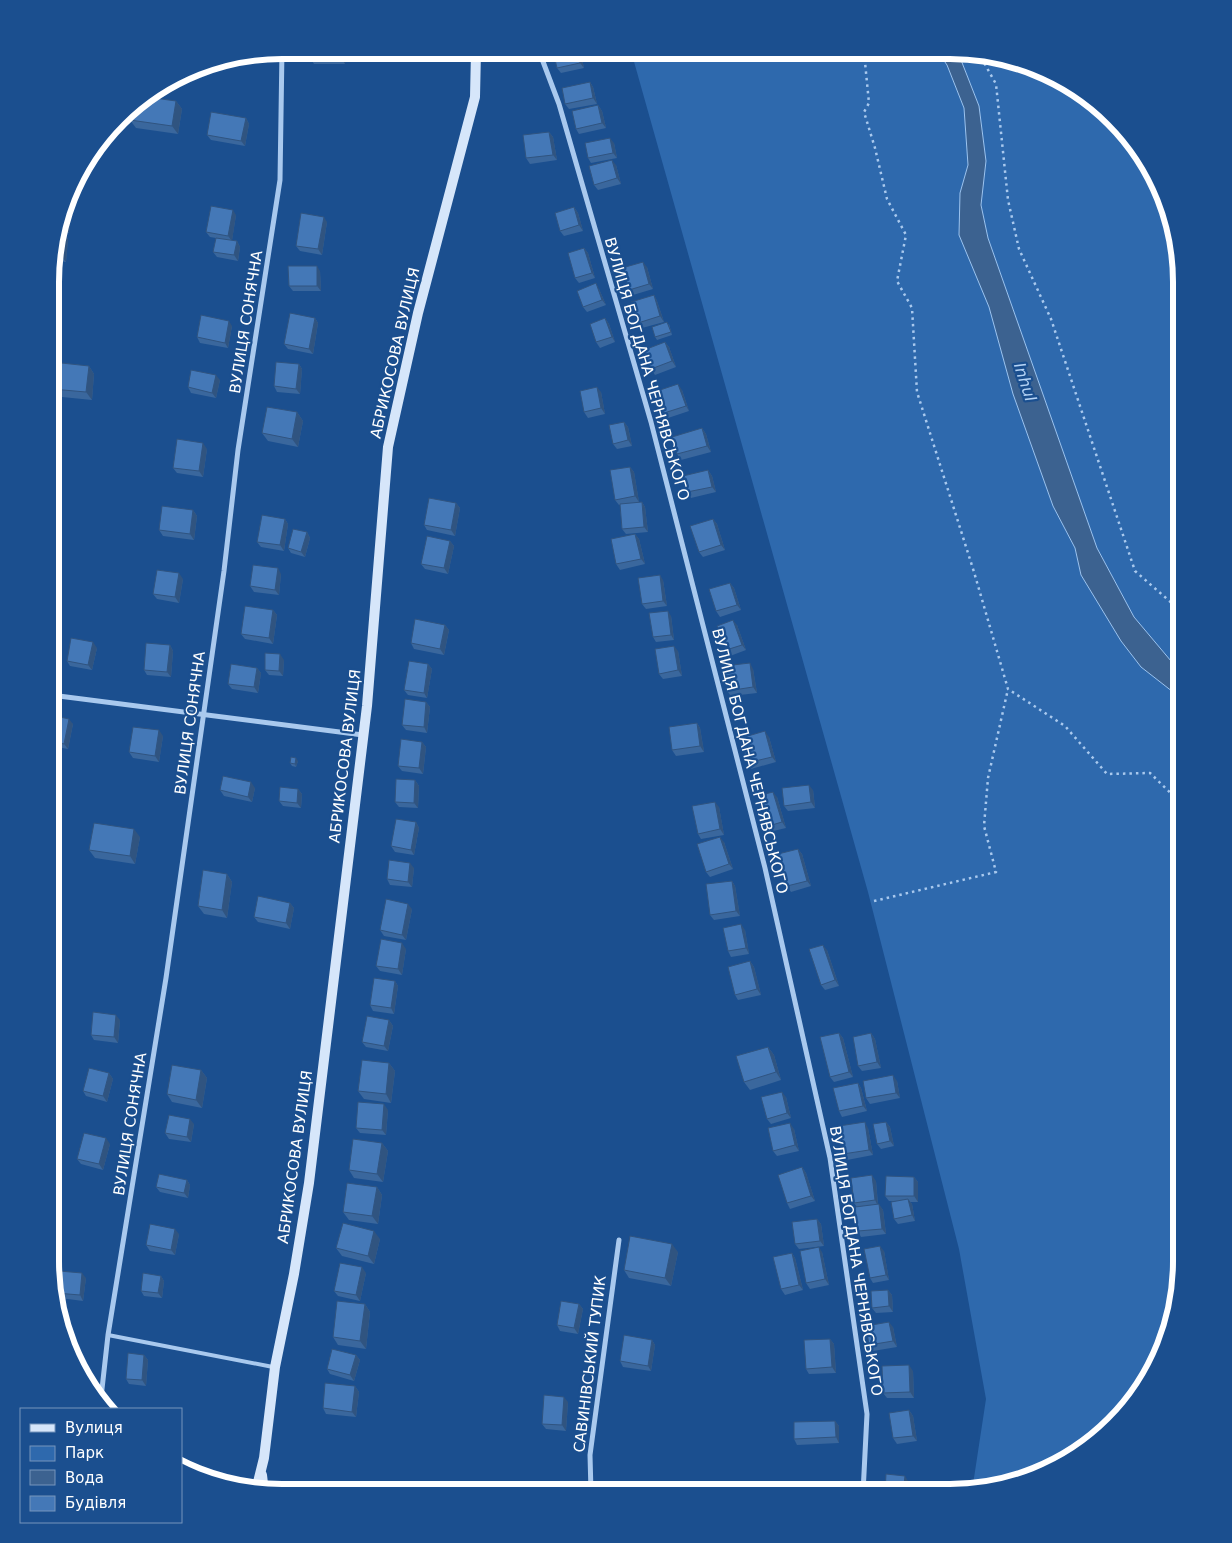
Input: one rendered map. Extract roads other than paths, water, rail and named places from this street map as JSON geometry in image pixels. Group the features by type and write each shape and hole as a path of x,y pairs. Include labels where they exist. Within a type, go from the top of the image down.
{"street":[{"name":"ВУЛИЦЯ СОНЯЧНА","path":"102,1392 108,1335 167,968 224,571 238,450 280,180 282,59"},
{"name":"АБРИКОСОВА ВУЛИЦЯ","path":"262,1469 275,1368 294,1274 309,1183 367,706 388,447 418,313 475,97 476,59"},
{"name":"ВУЛИЦЯ БОГДАНА ЧЕРНЯВСЬКОГО","path":"542,59 559,104 651,422 763,859 830,1158 867,1414 863,1484"},
{"path":"59,696 363,735"},
{"name":"САВИНІВСЬКИЙ ТУПИК","path":"590,1484 590,1455 619,1240"},
{"path":"258,1483 262,1469"},
{"path":"262,1469 263,1483"}],"lane":[{"path":"108,1335 275,1368"}],"water":[{"name":"Inhul","path":"943,59 960,59 979,106 986,161 981,205 988,238 1097,548 1134,617 1173,662 1173,692 1141,667 1121,641 1081,575 1075,548 1053,506 1013,394 989,307 959,235 960,193 968,165 964,108"}]}
